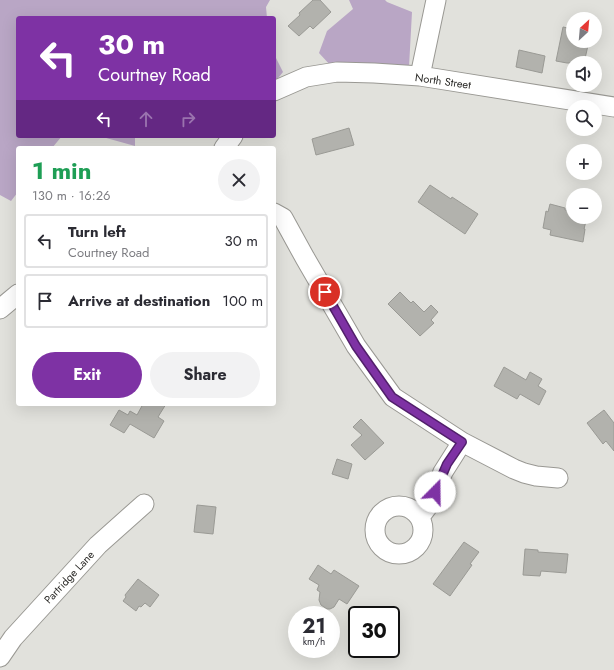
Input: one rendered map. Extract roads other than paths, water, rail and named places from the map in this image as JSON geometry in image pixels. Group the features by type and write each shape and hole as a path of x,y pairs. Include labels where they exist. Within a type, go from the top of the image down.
{"street":[{"path":"420,76 436,0"},
{"name":"North Street","path":"276,90 306,77 337,72 374,73 420,76 614,108"},
{"path":"276,214 282,218 356,346 392,397 462,442 524,473 536,476 558,478"},
{"path":"0,309 16,296"},
{"path":"420,517 431,502 443,472 462,442"},
{"name":"Partridge Lane","path":"0,657 13,638 98,545 144,504"}]}
